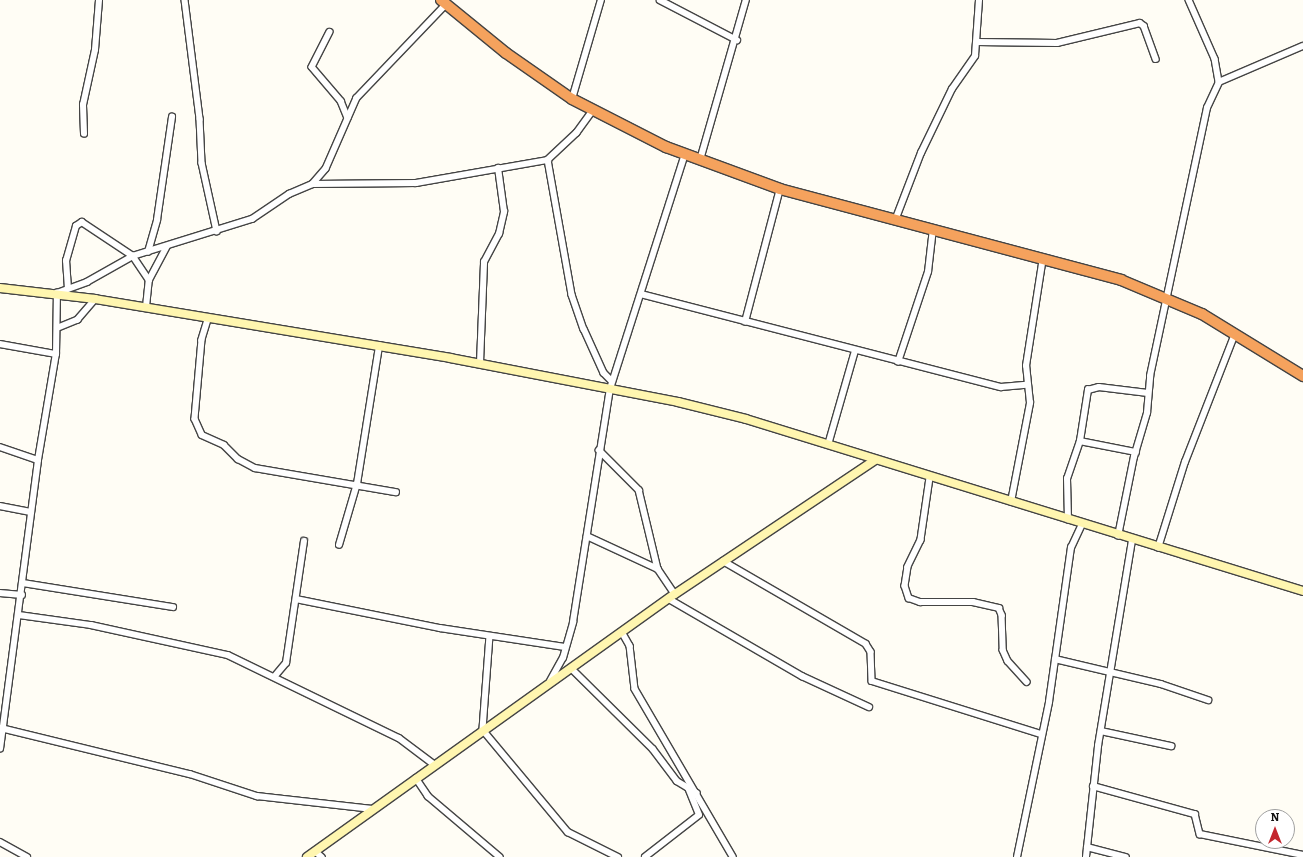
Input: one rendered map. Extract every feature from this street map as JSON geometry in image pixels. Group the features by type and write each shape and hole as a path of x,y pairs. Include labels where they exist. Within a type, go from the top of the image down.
{"highway":[{"path":"444,2 506,53 572,99 593,111 685,154 780,188 934,228 1121,280 1169,299 1235,333 1303,376"}],"main road":[{"path":"0,288 57,293 146,307 208,320 379,346 611,385 746,419 1132,541 1303,591"},
{"path":"307,857 319,854 372,809 484,730 550,681 571,668 723,561 875,460"}],"street":[{"path":"84,134 83,105 95,50 99,0"},
{"path":"185,0 200,119 202,163 217,231"},
{"path":"572,99 601,0"},
{"path":"660,0 737,40"},
{"path":"700,160 737,40 746,0"},
{"path":"896,218 928,139 952,90 975,56 977,42 978,0"},
{"path":"1118,536 1169,299 1206,108 1219,82 1215,59 1189,0"},
{"path":"313,184 326,169 348,119 367,87 444,2"},
{"path":"977,42 1057,43 1140,23 1144,26 1156,59"},
{"path":"330,32 312,67 341,101 348,119"},
{"path":"1219,82 1303,46"},
{"path":"0,748 1,729 22,595 30,512 56,354 57,293 134,256 252,219 289,194 313,184 416,184 548,160 577,133 593,111"},
{"path":"148,252 157,220 172,117"},
{"path":"550,681 565,647 573,622 599,450 611,385 642,294 685,154"},
{"path":"548,160 572,295 584,329 611,385"},
{"path":"480,363 484,262 499,234 504,212 498,168"},
{"path":"745,322 780,188"},
{"path":"68,289 66,261 79,223 134,256 149,280"},
{"path":"898,362 928,272 934,228"},
{"path":"146,307 149,280 167,246"},
{"path":"1011,502 1030,403 1026,385 1026,366 1044,258"},
{"path":"642,294 855,351 1001,387 1026,385"},
{"path":"57,328 77,320 95,299"},
{"path":"208,320 202,340 195,419 202,435 224,445 238,459 255,468 396,492"},
{"path":"1158,548 1185,462 1235,333"},
{"path":"0,344 56,354"},
{"path":"339,545 356,484 379,346"},
{"path":"828,445 855,351"},
{"path":"1068,520 1068,479 1080,441 1090,388 1148,393"},
{"path":"1080,441 1136,452"},
{"path":"0,447 38,460"},
{"path":"599,450 639,490 658,568 672,596 802,676 869,707"},
{"path":"930,478 921,540 908,566 905,586 909,598 920,602 973,602 998,608 1003,650 1008,662 1027,682"},
{"path":"0,506 30,512"},
{"path":"1017,857 1042,734 1055,659 1071,548 1082,524"},
{"path":"586,536 658,568"},
{"path":"275,676 286,662 304,541"},
{"path":"1086,857 1093,786 1101,731 1132,541"},
{"path":"723,561 866,644 872,652 872,681 1042,734"},
{"path":"23,583 134,598 173,607"},
{"path":"0,593 22,595"},
{"path":"296,599 490,636 565,647"},
{"path":"19,615 92,625 223,653 275,676 399,738 435,765"},
{"path":"622,632 630,646 635,689 733,857"},
{"path":"490,636 484,730 568,832 618,857"},
{"path":"1055,659 1110,674 1161,684 1208,700"},
{"path":"571,668 687,788 697,793"},
{"path":"1,729 150,763 257,796 372,809"},
{"path":"1101,731 1171,746"},
{"path":"416,778 428,796 500,857"},
{"path":"1093,786 1195,814 1200,834 1303,855"},
{"path":"645,857 699,815 687,788"},
{"path":"0,842 27,857"},
{"path":"1087,847 1126,857"},
{"path":"728,848 728,857"}]}
